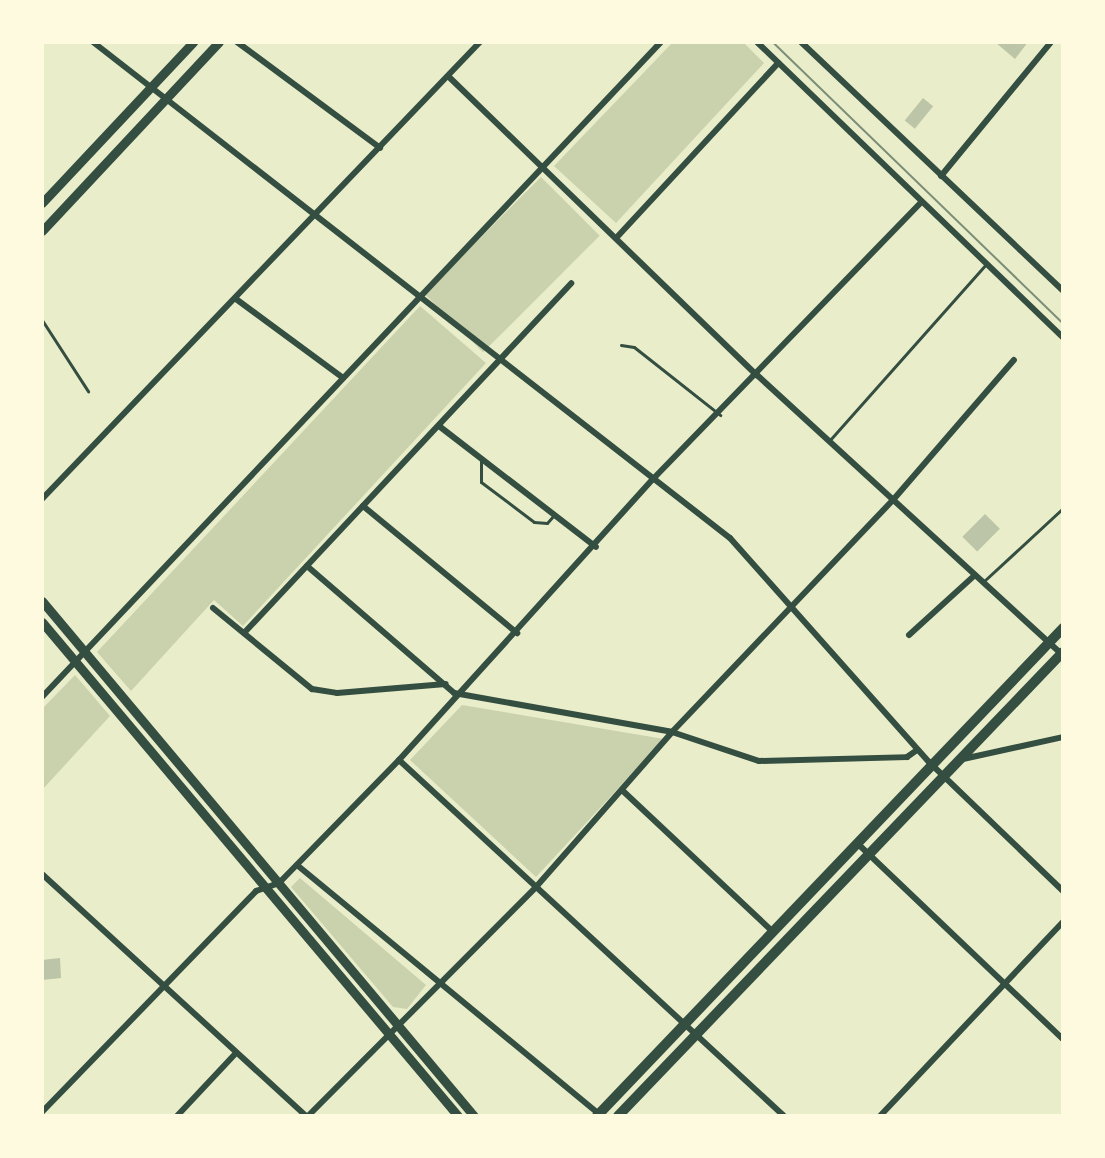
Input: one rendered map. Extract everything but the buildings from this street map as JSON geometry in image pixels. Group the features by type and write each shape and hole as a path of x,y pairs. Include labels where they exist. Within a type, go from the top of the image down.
{"highway":[{"path":"598,1115 929,762 1063,628"},
{"path":"618,1116 943,772 1062,653"}],"main road":[{"path":"42,203 193,42"},
{"path":"42,231 219,42"},
{"path":"42,601 474,1116"},
{"path":"42,622 458,1116"}],"street":[{"path":"93,42 164,102 730,538 917,750 943,772 1063,891"},
{"path":"237,42 380,148"},
{"path":"42,499 315,218 480,42"},
{"path":"42,696 661,42"},
{"path":"757,42 1063,338"},
{"path":"801,42 1063,291"},
{"path":"941,176 1051,42"},
{"path":"618,236 778,63"},
{"path":"448,76 618,236 757,375 1049,644 1062,653"},
{"path":"42,1112 164,986 266,888 279,883 399,760 454,693 517,633 596,547 653,478 720,415 921,202"},
{"path":"244,633 572,282"},
{"path":"236,299 343,378"},
{"path":"42,874 307,1116 536,887 623,792 672,732 790,605 893,500 1014,360"},
{"path":"439,426 596,547"},
{"path":"363,506 517,633"},
{"path":"307,566 454,693 672,732 759,761 907,757 917,750"},
{"path":"909,635 975,575"},
{"path":"213,608 312,689 337,693 446,684"},
{"path":"954,761 1063,737"},
{"path":"399,760 784,1116"},
{"path":"623,792 772,931"},
{"path":"854,841 868,852 1004,986 1063,1039"},
{"path":"297,865 598,1115"},
{"path":"880,1116 1063,922"},
{"path":"177,1116 236,1053"}],"lane":[{"path":"829,441 986,263"},
{"path":"42,320 88,391"},
{"path":"621,345 634,347 720,415"},
{"path":"482,459 477,467 481,482 534,522 547,523 555,515"},
{"path":"983,583 1063,508"}],"green space":[{"path":"673,42 743,42 764,63 616,223 554,166"},
{"path":"541,177 600,236 483,352 424,294"},
{"path":"420,306 486,363 243,626 214,600 131,691 97,652"},
{"path":"75,675 110,716 42,790 42,709"},
{"path":"462,705 664,739 536,877 410,760"},
{"path":"300,878 426,985 407,1009 393,1007 291,887"}],"tram line":[{"path":"773,42 1063,323"}]}
